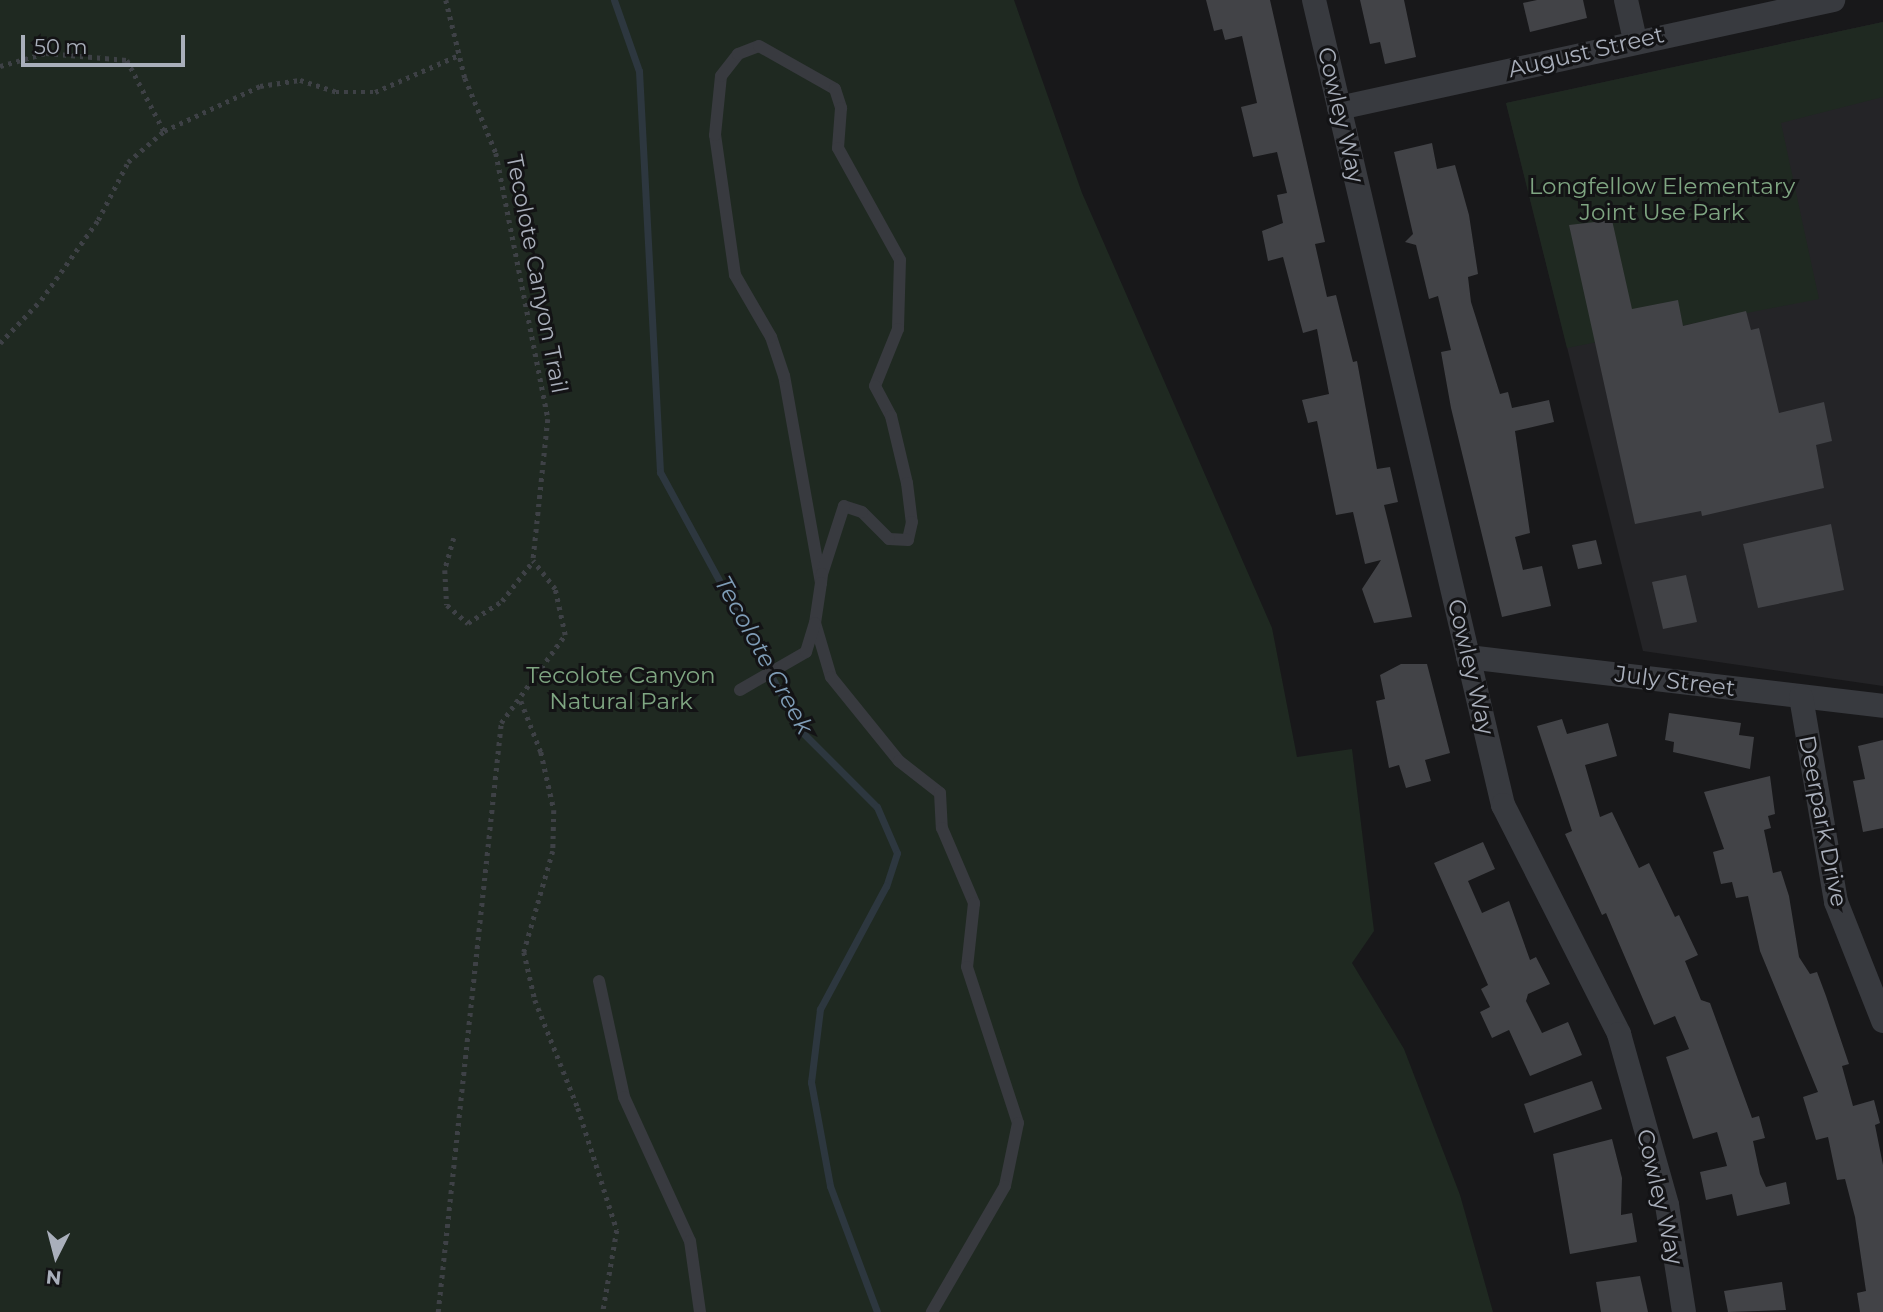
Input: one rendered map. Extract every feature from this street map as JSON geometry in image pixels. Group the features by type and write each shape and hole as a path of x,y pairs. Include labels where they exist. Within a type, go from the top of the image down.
{"street":[{"name":"Cowley Way","path":"1314,0 1503,805 1619,1034 1667,1205 1684,1312"},
{"path":"1626,0 1635,40"},
{"name":"August Street","path":"1339,108 1635,40 1833,0"},
{"name":"July Street","path":"1468,657 1883,706"},
{"name":"Deerpark Drive","path":"1801,696 1836,902 1883,1021"}],"lane":[{"path":"740,690 806,652 815,623 821,583 844,506 862,512 889,539 908,540 906,484 891,416 875,386 898,329 900,260 838,148 841,108 835,89 759,46 738,54 722,76 715,135 735,275 771,337 784,376 821,583"},
{"path":"815,623 831,677 899,761 940,793 942,828 974,903 967,967 1018,1123 1005,1186 932,1312"},
{"path":"599,981 624,1097 690,1241 699,1312"}],"path":[{"name":"Tecolote Canyon Trail","path":"446,0 459,55 496,153 548,419 533,561"},
{"path":"0,66 46,53 127,60 164,131"},
{"path":"0,343 41,299 98,220 128,162 164,131 260,86 300,80 336,92 375,92 459,55"},
{"path":"439,1312 501,723 521,701 565,635 555,589 533,561 502,601 468,623 447,605 444,570 454,538"},
{"path":"521,701 541,752 554,810 553,851 524,952 535,1000 578,1108 617,1230 603,1312"}],"shaded area":[{"path":"1883,22 1883,686 1643,651 1506,103"}],"green space":[{"name":"Tecolote Canyon Natural Park","path":"0,0 1014,0 1082,193 1272,628 1297,757 1352,749 1374,931 1352,963 1404,1049 1460,1195 1493,1312 0,1312"},
{"name":"Longfellow Elementary Joint Use Park","path":"1883,22 1883,97 1781,123 1819,299 1567,348 1506,103"}],"building":[{"path":"1206,0 1270,0 1325,242 1315,244 1327,297 1336,295 1353,362 1357,361 1377,469 1390,467 1398,502 1384,505 1412,617 1374,623 1362,589 1381,560 1365,564 1353,512 1336,515 1317,421 1308,423 1302,400 1329,394 1317,329 1303,333 1283,257 1268,261 1262,231 1283,223 1277,195 1287,193 1277,152 1253,157 1241,107 1257,103 1242,36 1225,40 1222,29 1214,31"},
{"path":"1360,0 1404,0 1416,57 1385,64 1380,42 1370,44"},
{"path":"1537,0 1583,0 1587,18 1530,32 1523,3"},
{"path":"1432,143 1437,169 1455,165 1469,215 1478,274 1468,277 1471,302 1500,394 1508,392 1512,408 1549,400 1554,422 1515,431 1530,533 1515,537 1523,570 1542,566 1551,606 1502,617 1451,408 1441,352 1451,350 1438,296 1429,299 1416,245 1405,242 1413,234 1394,152"},
{"path":"1612,220 1632,309 1678,300 1683,326 1746,311 1751,330 1759,328 1779,413 1824,402 1832,441 1816,445 1824,488 1702,516 1701,511 1635,524 1569,225"},
{"path":"1831,524 1844,590 1758,608 1743,544"},
{"path":"1596,540 1602,564 1578,569 1572,545"},
{"path":"1686,575 1697,622 1663,629 1652,582"},
{"path":"1401,664 1427,664 1450,753 1425,760 1431,781 1406,788 1399,765 1389,768 1376,701 1385,699 1380,675"},
{"path":"1669,713 1741,723 1739,735 1754,737 1750,769 1673,752 1674,742 1665,740"},
{"path":"1562,719 1567,734 1608,723 1617,756 1585,765 1600,817 1612,812 1639,868 1649,863 1675,917 1679,915 1698,955 1685,961 1701,1000 1710,1003 1752,1118 1759,1116 1765,1138 1753,1141 1760,1174 1766,1187 1786,1182 1790,1204 1737,1216 1732,1194 1706,1200 1700,1172 1727,1166 1717,1132 1693,1139 1666,1057 1689,1049 1675,1016 1654,1025 1606,913 1602,915 1565,834 1572,831 1537,726"},
{"path":"1883,740 1883,828 1863,832 1853,781 1865,779 1858,746"},
{"path":"1770,776 1775,814 1768,816 1771,828 1764,830 1773,873 1781,871 1789,896 1799,957 1810,974 1817,972 1826,996 1849,1064 1842,1066 1853,1106 1874,1100 1880,1123 1875,1125 1883,1165 1883,1312 1860,1312 1857,1293 1866,1291 1855,1217 1845,1179 1837,1180 1828,1137 1816,1140 1803,1097 1818,1092 1760,951 1748,896 1736,898 1732,882 1721,884 1713,852 1724,849 1704,792"},
{"path":"1483,842 1495,869 1468,881 1482,913 1509,901 1530,960 1536,957 1550,984 1528,994 1526,1001 1542,1033 1568,1022 1582,1055 1530,1076 1509,1030 1492,1038 1480,1012 1490,1007 1481,989 1488,985 1434,863"},
{"path":"1592,1081 1602,1109 1534,1133 1524,1104"},
{"path":"1612,1139 1622,1178 1621,1215 1632,1213 1637,1242 1570,1254 1553,1154"},
{"path":"1640,1276 1648,1312 1601,1312 1596,1282"},
{"path":"1782,1282 1786,1310 1728,1312 1724,1291"}],"waterway":[{"name":"Tecolote Creek","path":"614,0 639,71 660,472 801,731 877,807 897,853 886,886 820,1009 811,1082 830,1186 877,1312"}]}
